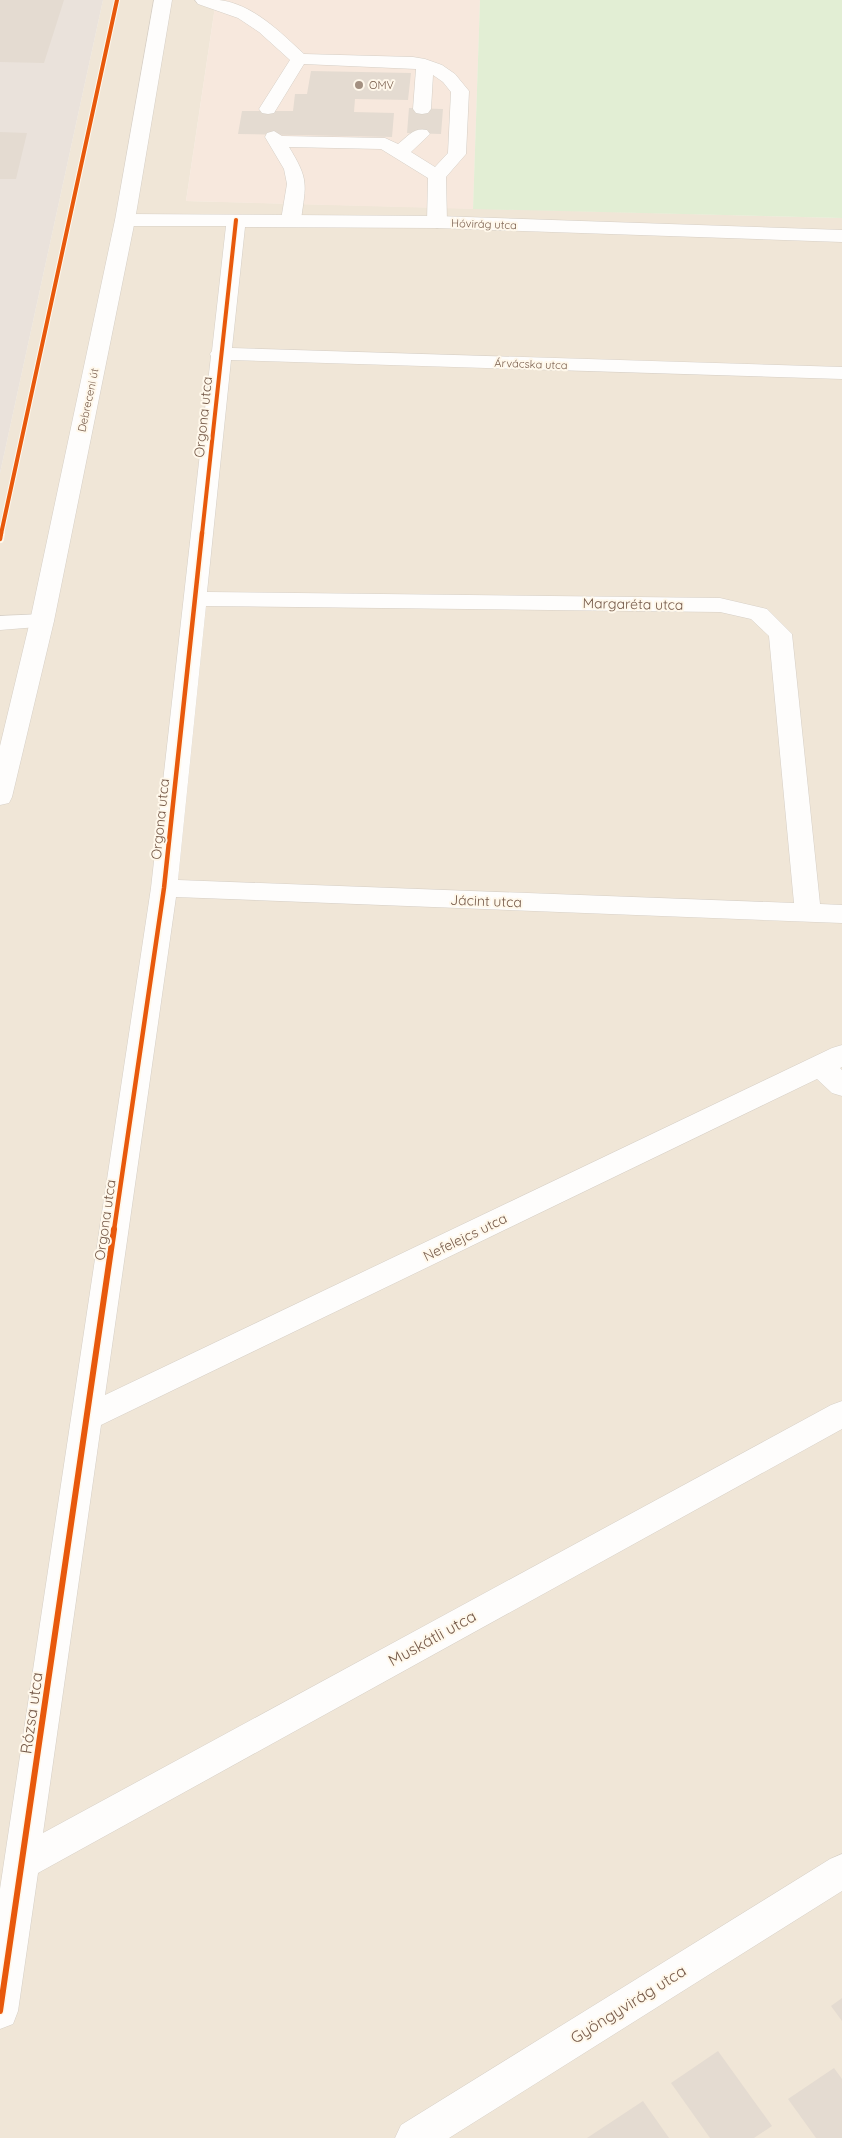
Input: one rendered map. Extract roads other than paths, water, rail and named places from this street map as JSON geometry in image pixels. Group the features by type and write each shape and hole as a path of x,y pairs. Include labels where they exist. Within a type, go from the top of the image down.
{"street":[{"name":"Debreceni út","path":"0,797 42,621 125,220 162,0"},
{"path":"204,0 244,14 265,28 299,59 413,62 425,64 449,78 460,91 457,154 437,176 437,222"},
{"path":"268,109 299,59"},
{"path":"422,109 425,64"},
{"path":"399,154 421,134"},
{"path":"291,220 296,184 294,169 276,139 386,144 399,154 437,176"},
{"name":"Hóvirág utca","path":"125,220 437,222 842,236"},
{"name":"Orgona utca","path":"87,1418 164,888 196,599 220,354 236,220"},
{"name":"Árvácska utca","path":"220,354 842,374"},
{"name":"Margaréta utca","path":"196,599 720,605 759,614 780,634 808,913"},
{"path":"0,623 42,621"},
{"name":"Jácint utca","path":"164,888 808,913"},
{"path":"808,913 842,914"},
{"path":"832,1060 842,1086"},
{"name":"Nefelejcs utca","path":"87,1418 832,1060"},
{"name":"Muskátli utca","path":"22,1863 842,1414"},
{"name":"Rózsa utca","path":"0,2010 87,1418"},
{"name":"Gyöngyvirág utca","path":"414,2138 842,1870"}],"place":[{"name":"OMV","path":"359,85"}]}
